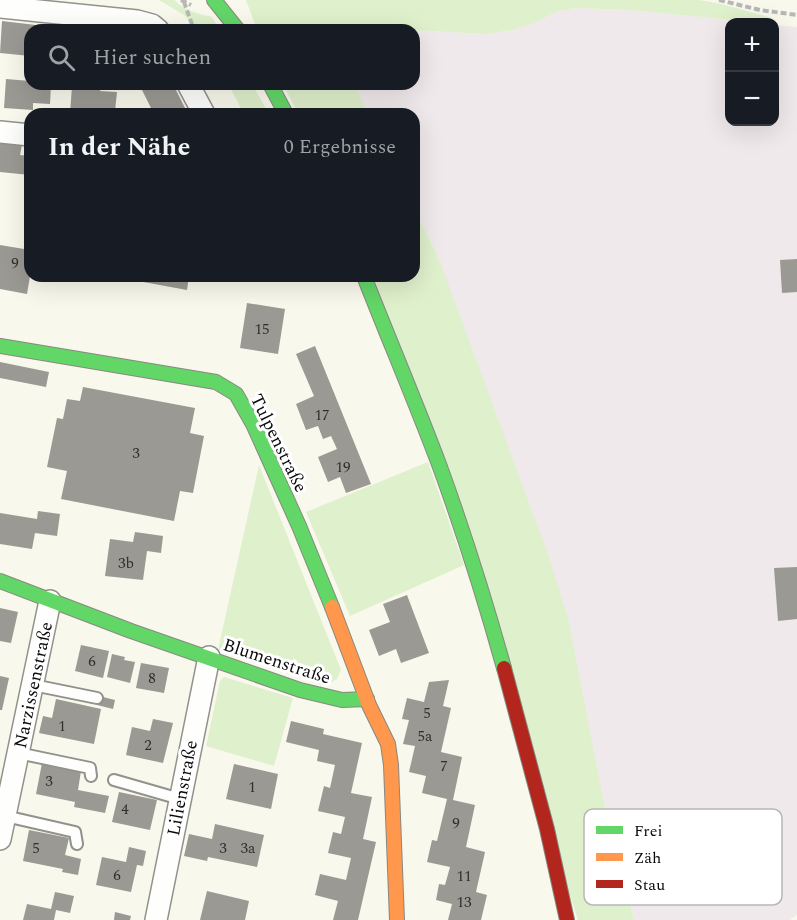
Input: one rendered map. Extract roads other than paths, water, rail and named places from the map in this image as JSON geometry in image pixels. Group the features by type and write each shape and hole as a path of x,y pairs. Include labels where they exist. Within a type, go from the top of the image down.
{"street":[{"path":"214,0 233,24"},
{"path":"0,7 148,24"},
{"path":"239,11 242,24"},
{"path":"191,90 201,108"},
{"path":"273,90 283,108"},
{"path":"0,132 24,134"},
{"path":"366,282 450,495 481,586 535,781 567,920"},
{"name":"Tulpenstraße","path":"0,346 216,382 236,394 253,424 299,526 367,699"},
{"name":"Blumenstraße","path":"0,581 131,631 300,690 342,700 367,699"},
{"name":"Narzissenstraße","path":"0,839 50,601"},
{"name":"Lilienstraße","path":"156,920 208,657"},
{"path":"367,699 388,744 391,765 397,920"}],"lane":[{"path":"33,685 97,698"},
{"path":"18,753 90,768 91,776"},
{"path":"114,780 180,799"},
{"path":"5,816 75,832 76,844"}]}
